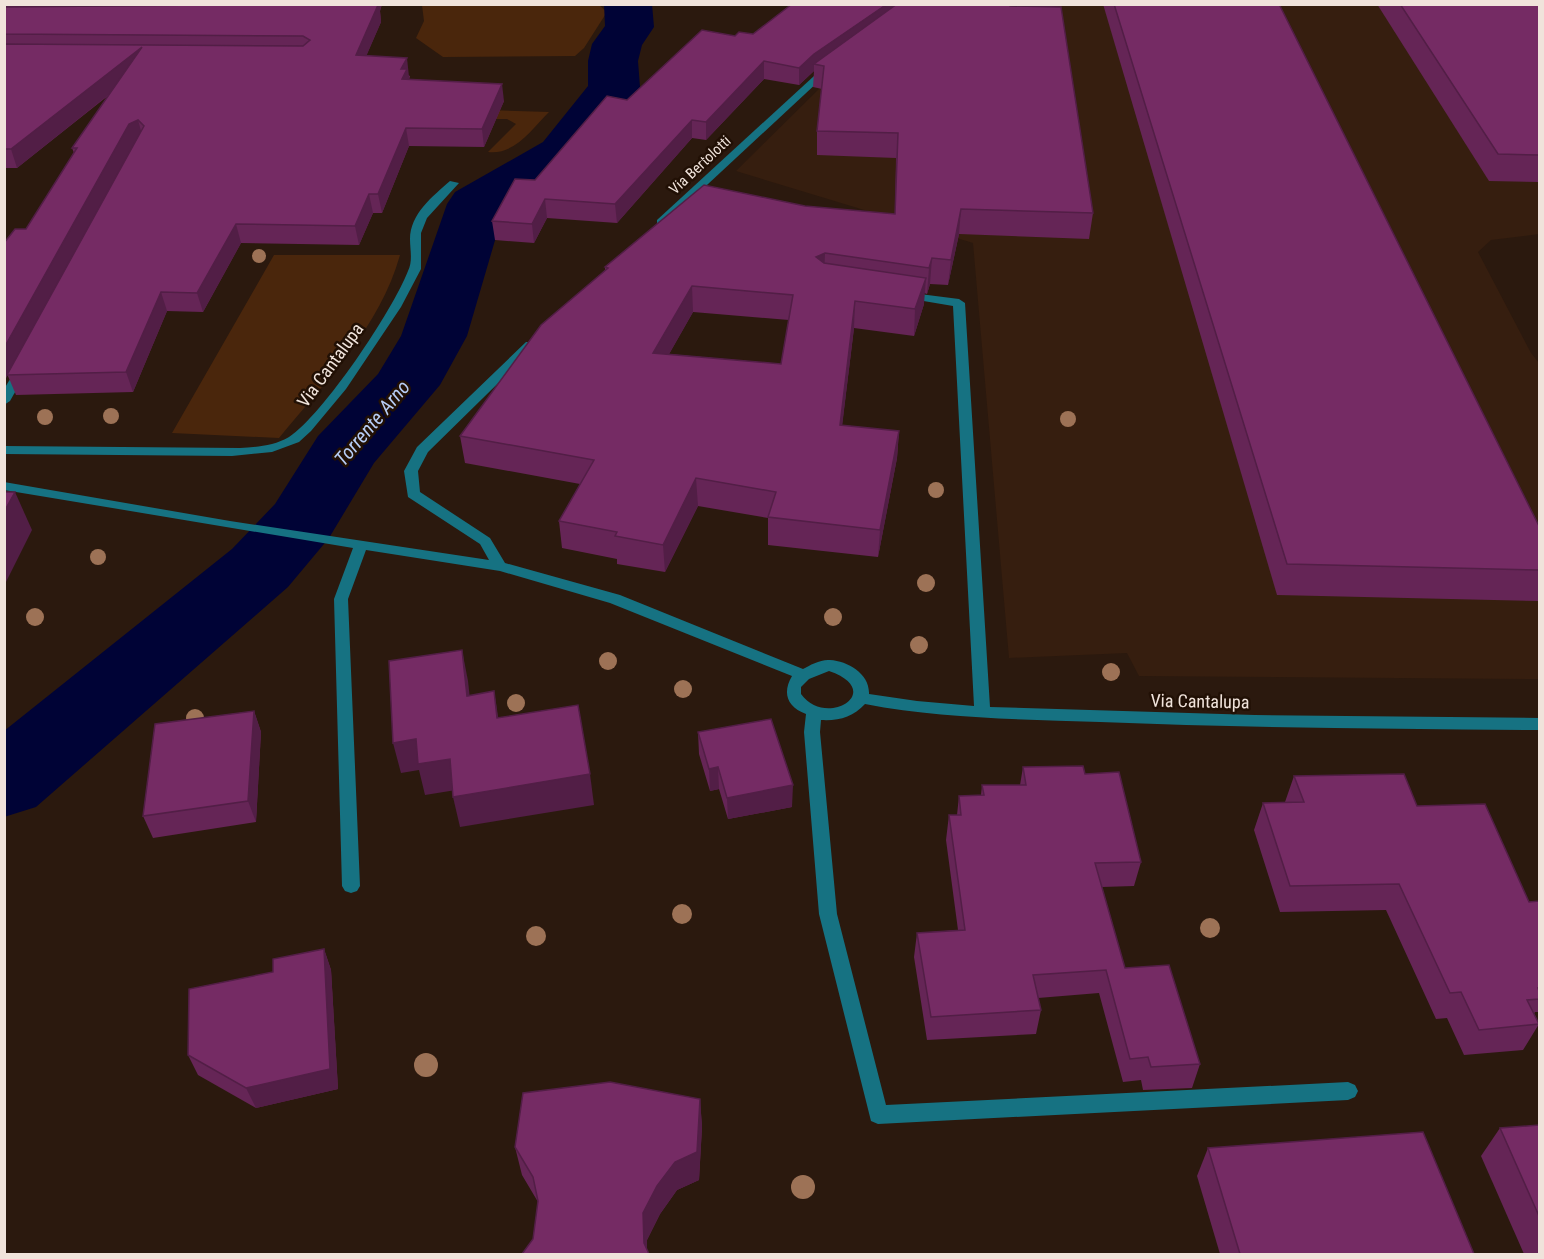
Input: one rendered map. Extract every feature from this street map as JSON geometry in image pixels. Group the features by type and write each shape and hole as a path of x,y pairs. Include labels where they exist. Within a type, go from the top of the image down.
{"street":[{"name":"Via Bertolotti","path":"656,227 818,75 836,62"},
{"name":"Via Cantalupa","path":"4,450 232,452 262,450 296,438 323,411 392,312 416,268 416,232 427,208 454,183"},
{"path":"891,293 959,303 982,712"},
{"path":"500,566 485,542 413,494 411,471 422,450 536,340"},
{"path":"4,401 27,360"},
{"path":"4,486 230,525 500,566 615,599 801,674"},
{"path":"351,886 341,600 361,545"},
{"path":"829,665 844,668 856,676 863,686 862,698 855,707 843,713 828,715 814,712 801,705 794,695 795,684 801,674 813,667 829,665"},
{"name":"Via Cantalupa","path":"862,698 897,705 982,712 1168,720 1539,724"},
{"path":"814,712 812,732 828,914 878,1115 1348,1091"}],"shaded area":[{"path":"598,4 607,12 584,48 575,56 443,57 416,38 424,21 422,5"},
{"path":"936,5 1539,5 1539,234 1491,240 1478,252 1531,353 1539,363 1539,679 1139,676 1127,653 1009,658 973,243 736,171 824,84"},
{"path":"458,109 549,112 522,140 498,152 488,152 516,124 507,119 358,119"},
{"path":"274,255 400,255 391,281 365,330 279,438 172,433"}],"building":[{"path":"792,4 887,4 814,54 799,68 764,61 706,122 692,120 615,204 545,199 532,224 492,221 515,179 535,180 607,96 627,100 702,30 735,36 739,32 753,34"},
{"path":"897,4 1009,4 1010,6 1061,7 1093,213 961,209 951,260 932,258 929,268 825,253 816,257 824,263 926,278 915,309 855,301 840,425 899,431 880,530 768,517 776,492 696,478 663,545 615,536 617,532 559,521 594,460 460,436 541,325 608,268 605,267 704,185 805,206 895,214 898,133 817,131 824,66 814,64","holes":["692,286 793,295 781,364 653,353"]},
{"path":"1114,4 1279,4 1539,526 1539,570 1287,564"},
{"path":"1400,4 1539,4 1539,155 1498,154"},
{"path":"378,5 356,55 407,58 401,69 407,69 402,79 502,84 482,129 406,128 378,194 369,194 355,226 236,224 197,293 161,292 126,372 7,375 144,126 138,120 129,124 4,348 4,243 15,229 26,229 77,148 72,148 142,47 11,149 4,149 4,44 303,46 310,40 303,36 4,34 4,7"},
{"path":"4,492 15,492 4,512"},
{"path":"462,650 467,696 494,691 497,718 578,705 590,774 453,797 450,759 418,764 416,739 393,743 389,661"},
{"path":"254,711 248,801 143,816 155,724"},
{"path":"771,719 793,785 727,798 718,767 709,769 698,732"},
{"path":"1083,766 1085,774 1119,772 1141,862 1095,863 1125,968 1169,965 1200,1064 1151,1067 1148,1057 1130,1059 1106,970 1033,975 1041,1010 931,1017 917,933 965,930 949,815 961,815 959,796 984,795 982,785 1026,785 1023,767"},
{"path":"1404,774 1417,806 1485,804 1529,902 1539,901 1539,999 1527,1000 1539,1024 1479,1030 1461,992 1450,993 1399,884 1290,886 1263,803 1304,802 1294,776"},
{"path":"324,949 330,1069 246,1088 188,1055 189,989 273,972 273,959"},
{"path":"610,1082 700,1099 697,1152 675,1162 657,1186 643,1213 644,1243 649,1254 522,1254 533,1239 538,1201 533,1177 515,1147 523,1093"},
{"path":"1539,1125 1539,1216 1500,1128"},
{"path":"1423,1132 1474,1254 1240,1254 1208,1148"}],"waterway":[{"name":"Torrente Arno","path":"4,782 260,568 302,521 344,452 406,385 434,336 476,204 563,154 614,87 613,61 617,44 630,27 628,4"}]}
